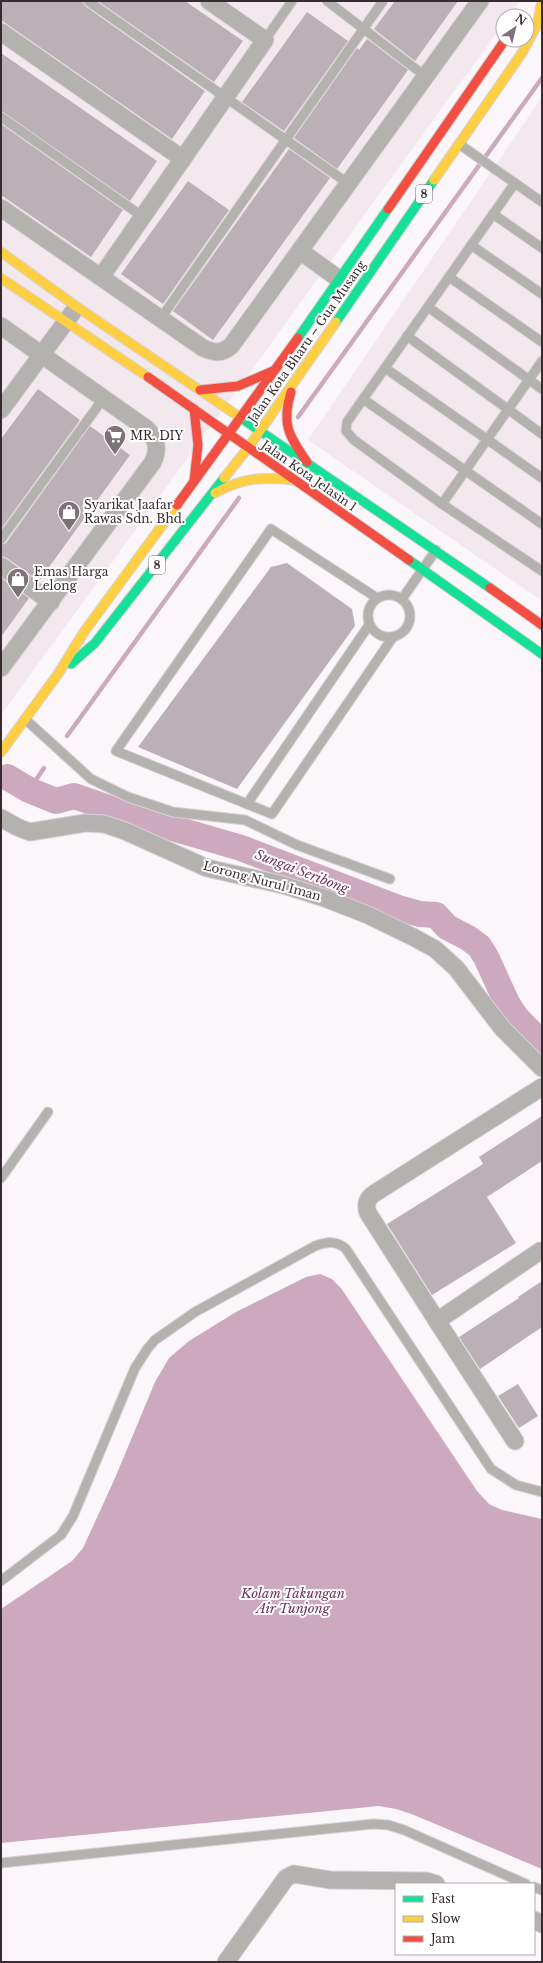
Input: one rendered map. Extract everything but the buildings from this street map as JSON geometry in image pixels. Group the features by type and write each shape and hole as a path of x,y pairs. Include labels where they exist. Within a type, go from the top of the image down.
{"main road":[{"name":"Jalan Kota Bharu – Gua Musang","path":"533,8 541,1"},
{"name":"Jalan Kota Bharu – Gua Musang","path":"58,674 95,643 248,448 522,53 537,25 541,1"},
{"name":"Jalan Kota Bharu – Gua Musang","path":"1,752 58,674 84,632 277,369 499,48"},
{"path":"1,252 77,307 242,417 436,550 542,625"},
{"name":"Jalan Kota Jelasin 1","path":"1,278 65,323 194,409 542,654"},
{"path":"200,390 222,390 252,383 277,369"},
{"path":"295,381 286,407 285,425 307,462"},
{"path":"194,409 198,430 198,462 194,484"},
{"path":"210,497 230,484 246,478 259,477 294,480"}],"street":[{"path":"101,277 265,40 209,1"},
{"path":"1,208 203,348 214,353 224,352 231,346 480,1"},
{"path":"1,32 182,159"},
{"path":"300,251 339,279"},
{"path":"1,410 77,307"},
{"path":"1,326 147,429 154,437 157,445 157,454 153,462 1,668"},
{"path":"1,566 51,602"},
{"name":"Lorong Nurul Iman","path":"1,818 30,832 84,823 104,824 125,831 207,868 283,885 324,898 368,915 435,949 456,968 502,1028 542,1068"},
{"path":"516,1442 368,1213 367,1201 375,1193 542,1086"},
{"path":"437,1321 540,1251"},
{"path":"226,1962 286,1878 294,1874 330,1880 426,1881 433,1883"}],"lane":[{"path":"88,1 288,139 348,184"},
{"path":"265,40 292,1"},
{"path":"327,1 425,76"},
{"path":"161,318 384,1"},
{"path":"1,117 143,217"},
{"path":"459,144 542,202"},
{"path":"514,183 347,422 346,431 354,440 442,504 542,571"},
{"path":"493,214 542,248"},
{"path":"471,245 542,294"},
{"path":"449,277 542,342"},
{"path":"428,307 542,389"},
{"path":"408,336 542,434"},
{"path":"442,504 542,361"},
{"path":"385,368 488,438 542,478"},
{"path":"1,539 104,399"},
{"path":"364,399 542,524"},
{"path":"377,598 271,528 116,751 272,814 393,637 405,630 410,617 406,604 402,599 389,594 377,598 372,602 367,613 369,626 379,635 393,637"},
{"path":"402,599 436,550"},
{"path":"247,804 369,626"},
{"path":"25,719 91,779 128,797 173,812 245,820 297,845 390,880"},
{"path":"1,1178 48,1112"},
{"path":"1,1581 67,1528 135,1368 155,1340 220,1297 315,1246 325,1243 334,1242 341,1244 346,1249 491,1469 516,1486 542,1492"},
{"path":"1,1863 373,1824 388,1825 404,1830 524,1883"}],"shaded area":[{"path":"1,1 520,1 515,8 495,8 495,35 1,715"},
{"path":"542,97 542,601 308,440"}],"water":[{"name":"Kolam Takungan Air Tunjong","path":"320,1274 332,1279 341,1288 477,1491 489,1504 502,1510 542,1519 542,1869 414,1815 396,1809 379,1806 1,1843 1,1609 72,1561 83,1548 115,1478 155,1382 169,1358 189,1341 236,1312 306,1277"}],"waterway":[{"path":"298,417 542,78"},
{"path":"67,736 239,498"},
{"path":"29,790 44,768"},
{"name":"Sungai Seribong","path":"7,777 29,790 56,801 74,796 135,817 241,848 398,908 420,914 436,915 447,927 468,938 479,946 486,957 507,1003 516,1017 542,1044"}],"traffic: fast":[{"path":"336,322 434,180"},
{"path":"298,338 388,209"},
{"path":"241,418 490,588"},
{"path":"71,664 95,643 224,478"},
{"path":"409,560 542,654"}],"traffic: slow":[{"path":"434,180 522,53 537,25 542,1"},
{"path":"1,252 77,307 241,418"},
{"path":"1,278 148,377"},
{"path":"224,478 248,448 336,322"},
{"path":"215,493 235,484 253,479 294,480"},
{"path":"1,752 58,674 84,632 177,505"}],"traffic: jam":[{"path":"388,209 499,48"},
{"path":"177,505 298,338"},
{"path":"200,390 238,386 273,371"},
{"path":"148,377 409,560"},
{"path":"291,392 287,413 288,429 291,437 307,462"},
{"path":"194,409 198,445 194,481"},
{"path":"490,588 542,625"}],"place":[{"name":"MR. DIY","path":"115,456"},
{"name":"Syarikat Jaafar Rawas Sdn. Bhd.","path":"69,532"},
{"name":"Emas Harga Lelong","path":"18,598"}]}
